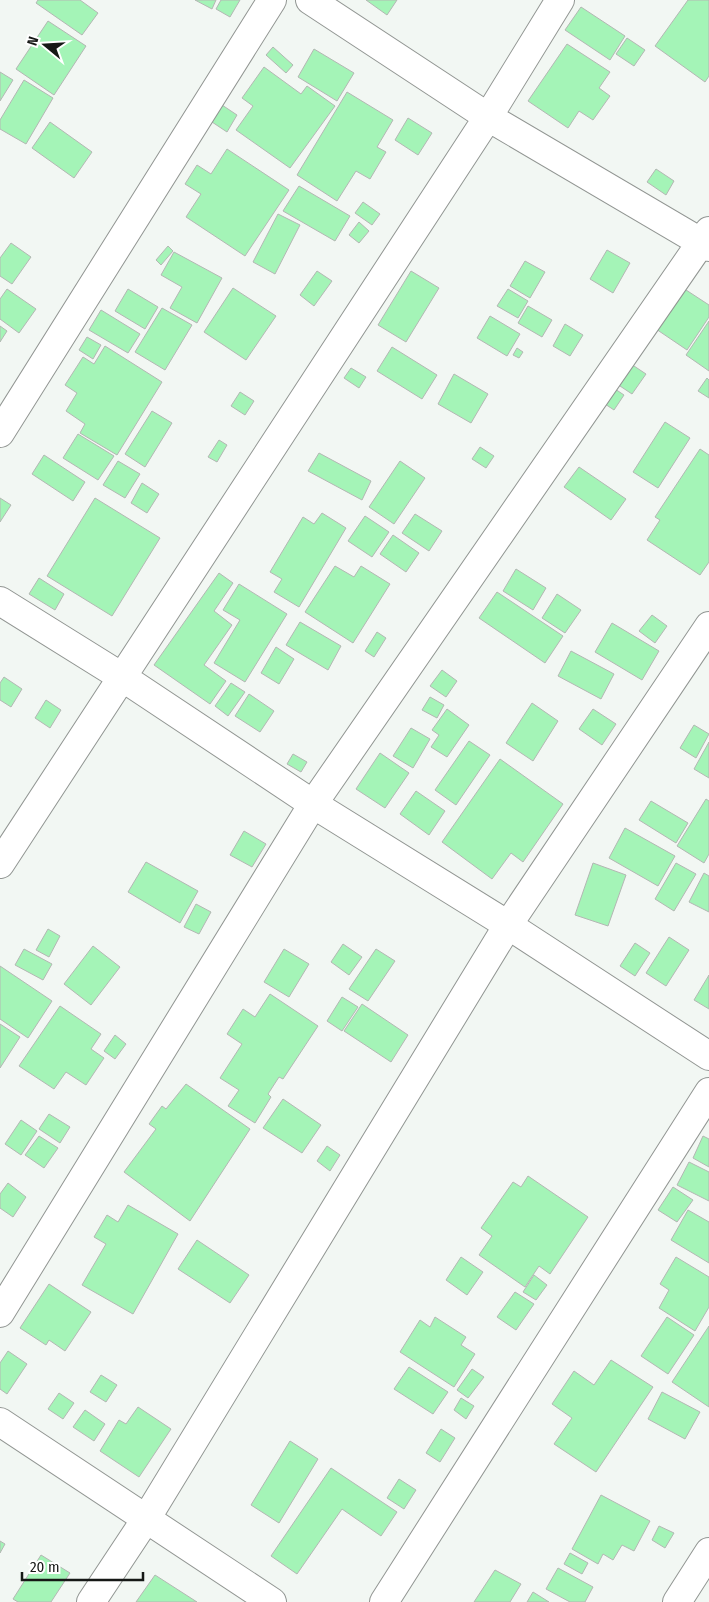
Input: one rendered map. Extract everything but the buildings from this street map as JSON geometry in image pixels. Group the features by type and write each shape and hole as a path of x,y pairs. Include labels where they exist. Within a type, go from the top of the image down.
{"street":[{"path":"0,433 272,0"},
{"path":"0,1313 313,804 707,240 488,117 310,0"},
{"path":"0,864 488,117 560,0"},
{"path":"0,601 122,677 313,804 508,925 709,1056"},
{"path":"91,1602 146,1519 508,925 709,626"},
{"path":"384,1602 709,1092"},
{"path":"0,1422 272,1602"},
{"path":"677,1602 709,1552"}]}
